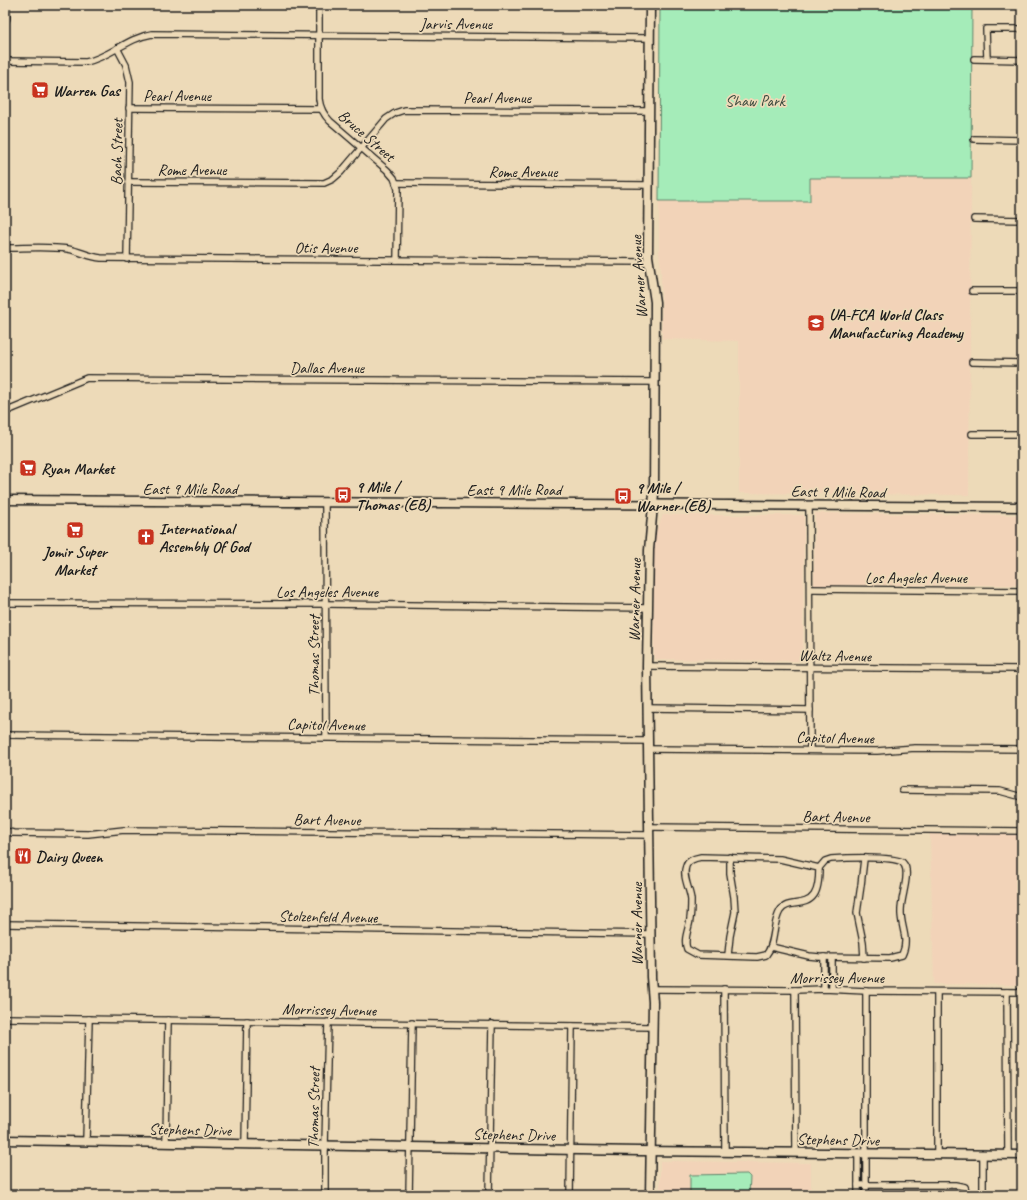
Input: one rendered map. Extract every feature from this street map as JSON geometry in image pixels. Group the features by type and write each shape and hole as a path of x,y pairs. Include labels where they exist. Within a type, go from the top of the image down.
{"street":[{"path":"5,5 5,19"},
{"name":"Bruce Street","path":"319,5 319,99 321,109 330,121 391,174 398,192 397,260"},
{"name":"Warner Avenue","path":"650,5 648,185 649,262 655,302 654,494 649,550 647,666 650,831 650,977 652,989 650,1195"},
{"path":"987,59 986,28 1022,29"},
{"name":"Jarvis Avenue","path":"5,61 86,62 96,59 132,39 152,34 649,38"},
{"name":"Bach Street","path":"117,48 128,71 130,82 127,259"},
{"path":"974,59 1022,60"},
{"name":"Pearl Avenue","path":"129,108 321,109"},
{"name":"Pearl Avenue","path":"361,148 386,119 395,113 404,110 649,111"},
{"path":"974,139 1022,140"},
{"name":"Rome Avenue","path":"128,182 324,183 337,176 361,148"},
{"name":"Rome Avenue","path":"396,184 648,185"},
{"path":"974,219 1022,220"},
{"name":"Otis Avenue","path":"5,248 61,248 95,258 127,259 649,262"},
{"path":"972,291 1022,292"},
{"path":"972,362 1022,363"},
{"name":"Dallas Avenue","path":"5,412 87,378 655,382"},
{"path":"972,434 1022,434"},
{"name":"East 9 Mile Road","path":"5,500 1022,507"},
{"name":"Thomas Street","path":"325,502 326,737"},
{"path":"809,505 810,750"},
{"name":"Los Angeles Avenue","path":"810,590 1022,591"},
{"name":"Los Angeles Avenue","path":"5,603 326,604 649,608"},
{"name":"Waltz Avenue","path":"647,666 1022,669"},
{"path":"647,708 810,710"},
{"name":"Capitol Avenue","path":"5,735 326,737 877,751 926,748 1022,749"},
{"path":"902,790 1000,791 1022,797"},
{"name":"Bart Avenue","path":"5,831 14,833 73,834 124,830 1022,831"},
{"path":"771,947 809,956 832,958 890,958 902,954 905,948 906,940 900,917 900,909 907,874 906,868 902,863 888,860 864,859 831,859 825,861 819,868 817,888 814,895 804,903 785,905 778,914 771,947 769,952 762,956 698,955 686,949 685,942 690,920 691,898 686,876 686,865 690,860 701,857 780,859 819,868"},
{"path":"728,955 728,943 735,908 730,873 730,857"},
{"path":"864,859 862,885 857,912 863,942 864,958"},
{"name":"Stolzenfeld Avenue","path":"5,924 650,934"},
{"path":"824,957 824,989"},
{"path":"832,958 832,989"},
{"name":"Morrissey Avenue","path":"652,989 832,989 866,991 1022,992"},
{"path":"724,990 725,1152"},
{"path":"795,990 796,1152"},
{"path":"858,1195 862,1153 866,991"},
{"path":"937,992 937,1154"},
{"path":"1007,992 1008,1155"},
{"name":"Morrissey Avenue","path":"5,1018 652,1026"},
{"path":"86,1141 89,1019"},
{"path":"166,1143 168,1020"},
{"path":"245,1144 247,1021"},
{"name":"Thomas Street","path":"325,1195 324,1145 328,1022"},
{"path":"409,1195 412,1023"},
{"path":"489,1195 492,1024"},
{"path":"570,1195 572,1026"},
{"name":"Stephens Drive","path":"5,1140 570,1150 1022,1155"},
{"path":"862,1153 866,1195"},
{"path":"983,1154 983,1195"},
{"path":"858,1185 955,1185 965,1187 968,1195"}],"shaded area":[{"name":"UA-FCA World Class Manufacturing Academy","path":"810,178 971,178 969,495 739,493 739,341 662,339 659,201 810,201"},
{"path":"815,513 1022,515 1022,585 814,585"},
{"path":"663,515 804,515 803,661 654,659 653,539"},
{"path":"930,834 1022,835 1022,985 934,984"},
{"path":"660,1161 811,1163 811,1195 660,1195"}],"green space":[{"name":"Shaw Park","path":"660,5 972,5 971,178 810,178 810,201 659,201"},
{"path":"747,1174 750,1177 749,1195 690,1195 690,1175"}],"place":[{"name":"Warren Gas","path":"40,90"},
{"name":"UA-FCA World Class Manufacturing Academy","path":"816,323"},
{"name":"Ryan Market","path":"28,468"},
{"name":"9 Mile / Thomas (EB)","path":"343,495"},
{"name":"9 Mile / Warner (EB)","path":"623,496"},
{"name":"Jomir Super Market","path":"75,530"},
{"name":"International Assembly Of God","path":"146,537"},
{"name":"Dairy Queen","path":"23,856"}]}
